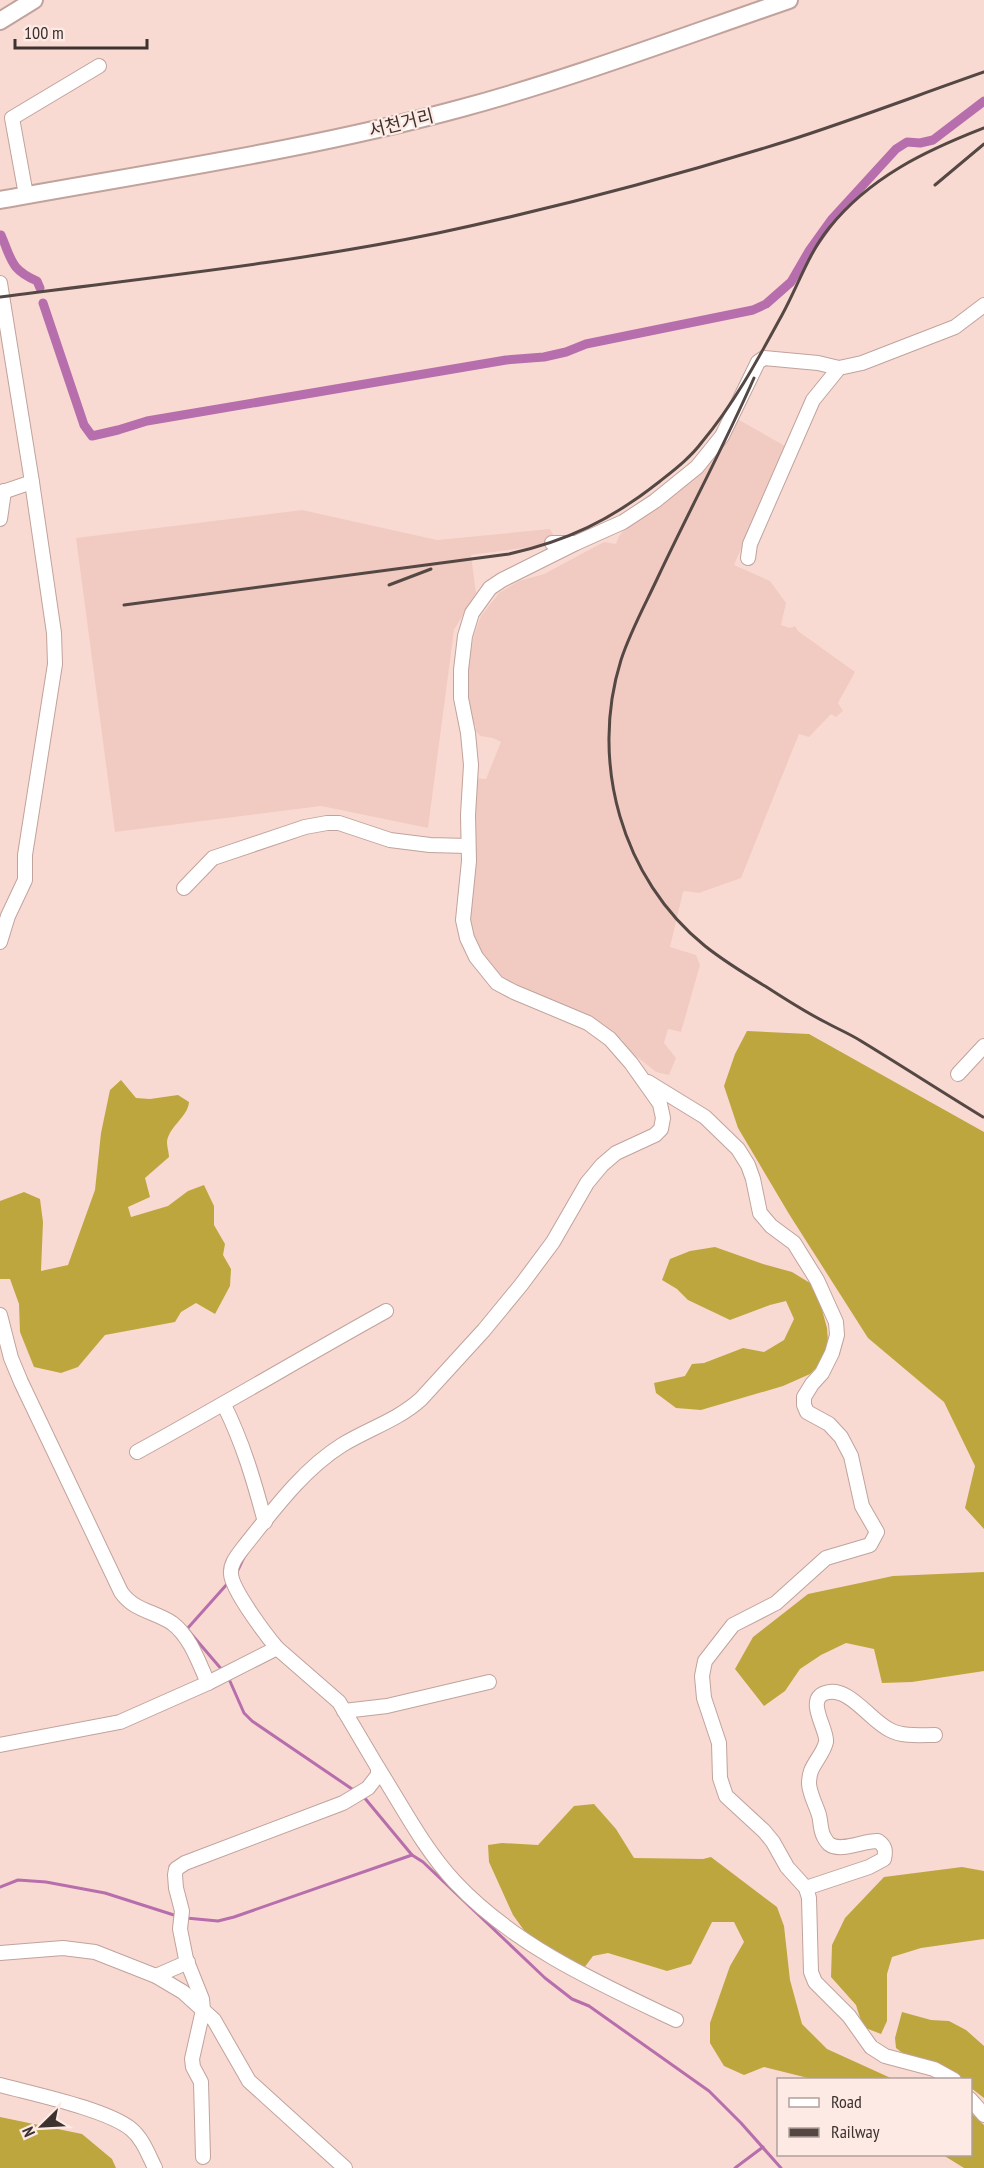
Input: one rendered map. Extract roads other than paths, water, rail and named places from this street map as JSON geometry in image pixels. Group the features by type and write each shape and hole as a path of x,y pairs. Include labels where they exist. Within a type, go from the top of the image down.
{"main road":[{"path":"0,11 18,0"},
{"path":"0,21 34,0"},
{"name":"서천거리","path":"0,200 345,137 463,108 543,84 789,0"}],"street":[{"path":"26,195 6,121 99,66"},
{"path":"0,283 54,633 55,664 26,855 26,880 4,915 0,942"},
{"path":"676,2020 604,1986 537,1949 485,1911 453,1880 420,1835 339,1702 277,1648 238,1592 232,1579 234,1560 303,1478 327,1456 342,1445 411,1408 421,1399 521,1285 553,1242 587,1183 602,1165 616,1153 651,1137 661,1129 663,1118 660,1104 610,1039 588,1023 497,983 476,957 467,938 463,920 468,885 471,765 468,733 460,698 465,636 472,613 490,588 502,580 622,522 655,501 697,467 722,436 758,362 764,358 818,363 839,368 862,363 955,327 984,305"},
{"path":"748,558 750,543 813,400 839,368"},
{"path":"0,519 2,492 32,482"},
{"path":"552,543 576,543"},
{"path":"184,888 213,858 305,827 327,823 339,823 390,840 430,845 468,846"},
{"path":"958,1074 984,1046"},
{"path":"642,1078 705,1117 738,1149 753,1179 760,1213 771,1226 794,1243 807,1262 836,1322 837,1335 832,1353 822,1373 804,1397 804,1405 807,1412 830,1424 846,1447 862,1506 877,1532 875,1540 870,1545 826,1558 776,1603 733,1625 705,1661 702,1676 704,1698 719,1743 720,1778 726,1796 764,1832 787,1867 806,1888 809,1898 811,1972 815,1982 849,2016 872,2047 885,2056 934,2069 952,2078"},
{"path":"137,1452 224,1405 292,1363 386,1311"},
{"path":"0,1315 11,1358 21,1382 121,1592 128,1602 172,1624 186,1639 208,1683"},
{"path":"224,1405 238,1432 248,1459 264,1522"},
{"path":"0,1745 120,1722 208,1683 277,1648"},
{"path":"344,1711 387,1706 489,1682"},
{"path":"806,1888 869,1867 884,1859 886,1853 885,1848 878,1841 872,1840 837,1847 830,1845 823,1834 809,1784 811,1772 824,1747 826,1738 818,1711 817,1702 821,1695 827,1692 837,1692 849,1696 873,1720 891,1731 913,1735 935,1735"},
{"path":"203,2157 201,2082 193,2067 192,2059 203,2010 202,1999 188,1962 180,1929 182,1911 176,1888 176,1869 185,1863 343,1803 368,1788 378,1775 378,1768"},
{"path":"0,1953 63,1948 95,1952 156,1977 183,1992 214,2020 249,2081 345,2168"},
{"path":"156,1977 188,1962"},
{"path":"0,2085 105,2115 130,2128 142,2141 154,2168"},
{"path":"972,2101 984,2115"}],"waterway":[{"path":"43,303 84,425 92,436 147,421 506,360 544,357 586,344 753,310 766,304 791,282 809,251 832,219 896,149 907,142 920,143 933,140 984,101"},
{"path":"1,235 13,263 28,277 37,281 40,288"},
{"path":"236,1574 245,1555"},
{"path":"223,1671 187,1629 228,1583"},
{"path":"229,1679 244,1713 252,1721 355,1791"},
{"path":"363,1796 412,1855"},
{"path":"186,1918 218,1921 234,1917 412,1855 423,1862 545,1978 572,1999 589,2006 709,2091 781,2168"},
{"path":"0,1887 18,1880 46,1882 105,1893 177,1916"},
{"path":"735,2168 763,2147"}],"railway":[{"path":"0,297 329,253 384,244 526,213 657,179 787,141 984,72"},
{"path":"124,605 509,554 569,536 606,518 676,468 714,427 755,364 815,248 845,210 881,180 920,156 984,128"},
{"path":"935,185 984,144"},
{"path":"754,378 638,618 621,660 612,699 609,738 612,778 620,816 634,853 652,887 676,919 705,946 795,1005 857,1038 983,1117"},
{"path":"389,585 431,569"}]}
